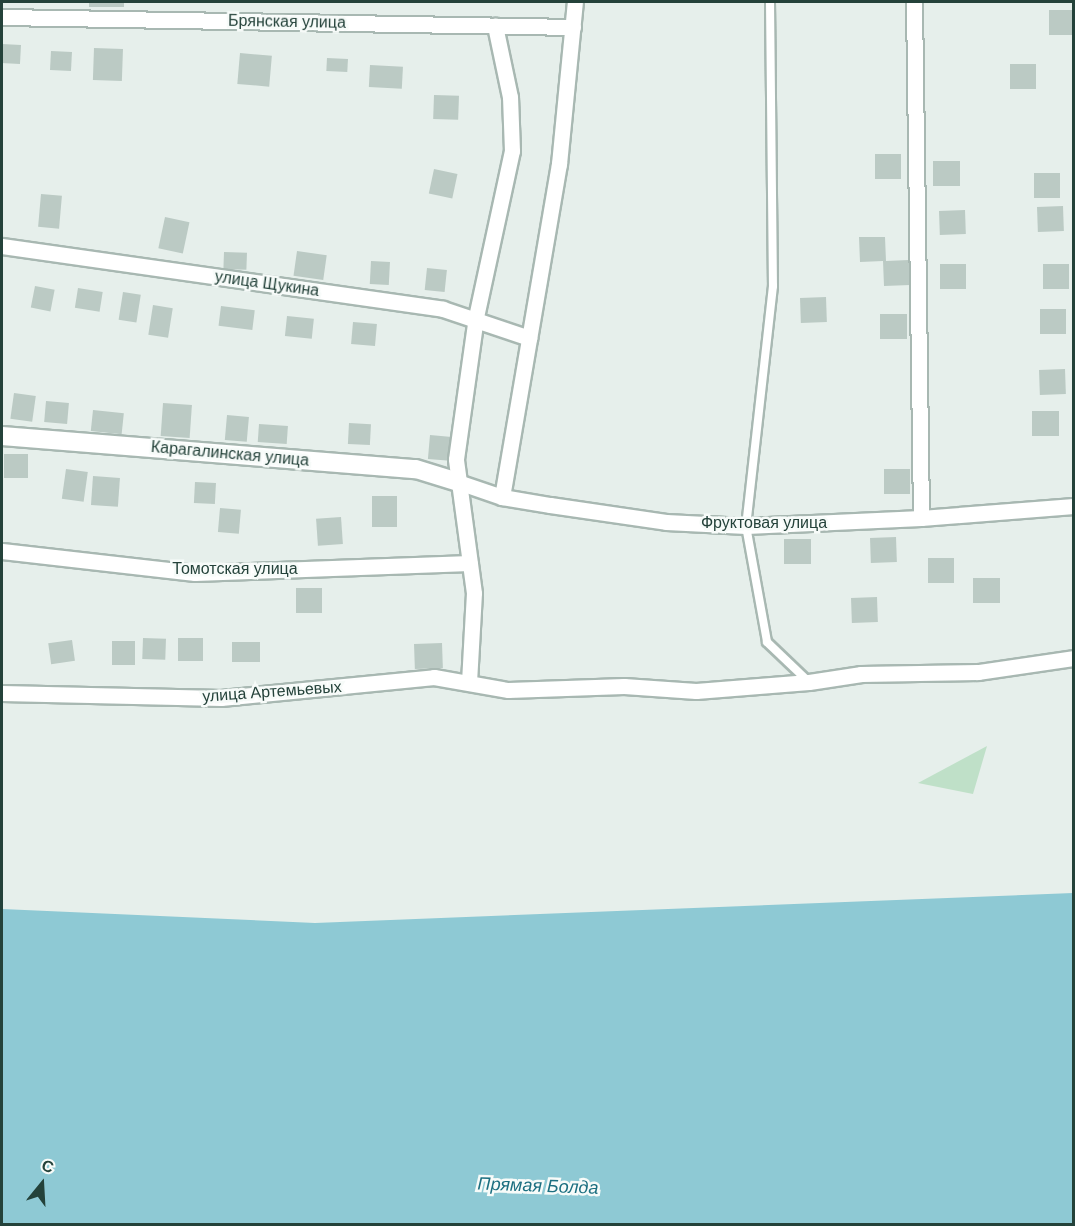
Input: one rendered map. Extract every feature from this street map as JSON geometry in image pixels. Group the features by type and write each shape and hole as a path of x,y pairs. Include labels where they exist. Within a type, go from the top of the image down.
{"street":[{"path":"502,497 559,164 575,2"},
{"path":"914,2 921,518"},
{"name":"Брянская улица","path":"2,17 573,27"},
{"path":"469,682 474,592 456,459 462,397 476,317 512,151 510,97 495,27"},
{"name":"улица Щукина","path":"2,246 443,309 476,317 529,338"},
{"name":"Карагалинская улица","path":"2,436 416,470 458,482"},
{"name":"Фруктовая улица","path":"458,482 502,497 666,522 746,526 921,518 1074,506"},
{"name":"Томотская улица","path":"2,551 195,573 470,563"},
{"name":"улица Артемьевых","path":"2,693 221,698 434,677 508,690 624,686 696,690 809,682 861,674 978,672 1074,658"}],"lane":[{"path":"770,2 773,286 746,526 767,642 809,682"}],"green space":[{"path":"987,746 973,794 918,783"}],"water":[{"name":"Прямая Болда","path":"1073,893 1073,1224 2,1224 2,909 315,923"}],"building":[{"path":"89,2 124,2 124,7 89,7"},
{"path":"1049,10 1074,10 1074,35 1049,35"},
{"path":"2,44 21,45 20,64 2,63"},
{"path":"94,48 123,49 122,81 93,80"},
{"path":"51,51 72,52 71,71 50,70"},
{"path":"240,53 272,56 269,87 237,84"},
{"path":"327,58 348,59 347,72 326,71"},
{"path":"1010,64 1036,64 1036,89 1010,89"},
{"path":"370,65 403,67 402,89 369,87"},
{"path":"434,95 459,96 458,120 433,119"},
{"path":"875,154 901,154 901,179 875,179"},
{"path":"933,161 960,161 960,186 933,186"},
{"path":"434,169 457,174 452,198 429,193"},
{"path":"1034,173 1060,173 1060,198 1034,198"},
{"path":"41,194 62,196 59,229 38,227"},
{"path":"1063,206 1064,231 1038,232 1037,207"},
{"path":"965,210 966,234 940,235 939,211"},
{"path":"165,217 189,222 183,253 158,248"},
{"path":"859,237 885,237 886,261 909,260 910,285 884,286 883,261 860,262"},
{"path":"297,251 327,255 323,280 294,276"},
{"path":"224,252 247,253 246,270 223,269"},
{"path":"371,261 390,262 389,285 370,284"},
{"path":"940,264 966,264 966,289 940,289"},
{"path":"1043,264 1069,264 1069,289 1043,289"},
{"path":"427,268 447,270 445,292 425,290"},
{"path":"35,286 55,290 50,311 31,308"},
{"path":"78,288 103,292 100,312 75,308"},
{"path":"123,292 141,295 136,322 119,320"},
{"path":"826,297 827,322 801,323 800,298"},
{"path":"153,305 173,308 168,338 148,335"},
{"path":"221,306 255,310 252,330 219,326"},
{"path":"1040,309 1066,309 1066,334 1040,334"},
{"path":"880,314 907,314 907,339 880,339"},
{"path":"287,316 314,319 312,339 285,336"},
{"path":"353,322 377,324 375,346 351,344"},
{"path":"1065,369 1066,394 1040,395 1039,370"},
{"path":"14,393 36,396 32,422 10,419"},
{"path":"46,401 69,403 67,424 44,422"},
{"path":"163,403 192,405 190,438 161,436"},
{"path":"93,410 124,413 122,434 91,431"},
{"path":"1032,411 1059,411 1059,436 1032,436"},
{"path":"227,415 249,417 247,442 225,440"},
{"path":"349,423 371,424 370,445 348,444"},
{"path":"259,424 288,426 287,444 258,442"},
{"path":"430,435 452,437 450,461 428,459"},
{"path":"4,454 28,454 28,478 4,478"},
{"path":"66,469 88,472 84,502 62,499"},
{"path":"884,469 910,469 910,494 884,494"},
{"path":"93,476 120,478 118,507 91,505"},
{"path":"195,482 216,483 215,504 194,503"},
{"path":"372,496 397,496 397,527 372,527"},
{"path":"220,508 241,510 239,534 218,532"},
{"path":"341,517 343,544 318,546 316,519"},
{"path":"896,537 897,562 871,563 870,538"},
{"path":"784,539 811,539 811,564 784,564"},
{"path":"928,558 954,558 954,583 928,583"},
{"path":"973,578 1000,578 1000,603 973,603"},
{"path":"296,588 322,588 322,613 296,613"},
{"path":"877,597 878,622 852,623 851,598"},
{"path":"143,638 166,639 165,660 142,659"},
{"path":"178,638 203,638 203,661 178,661"},
{"path":"72,640 75,661 51,664 48,643"},
{"path":"112,641 135,641 135,665 112,665"},
{"path":"232,642 260,642 260,662 232,662"},
{"path":"442,643 443,668 415,669 414,644"}]}
